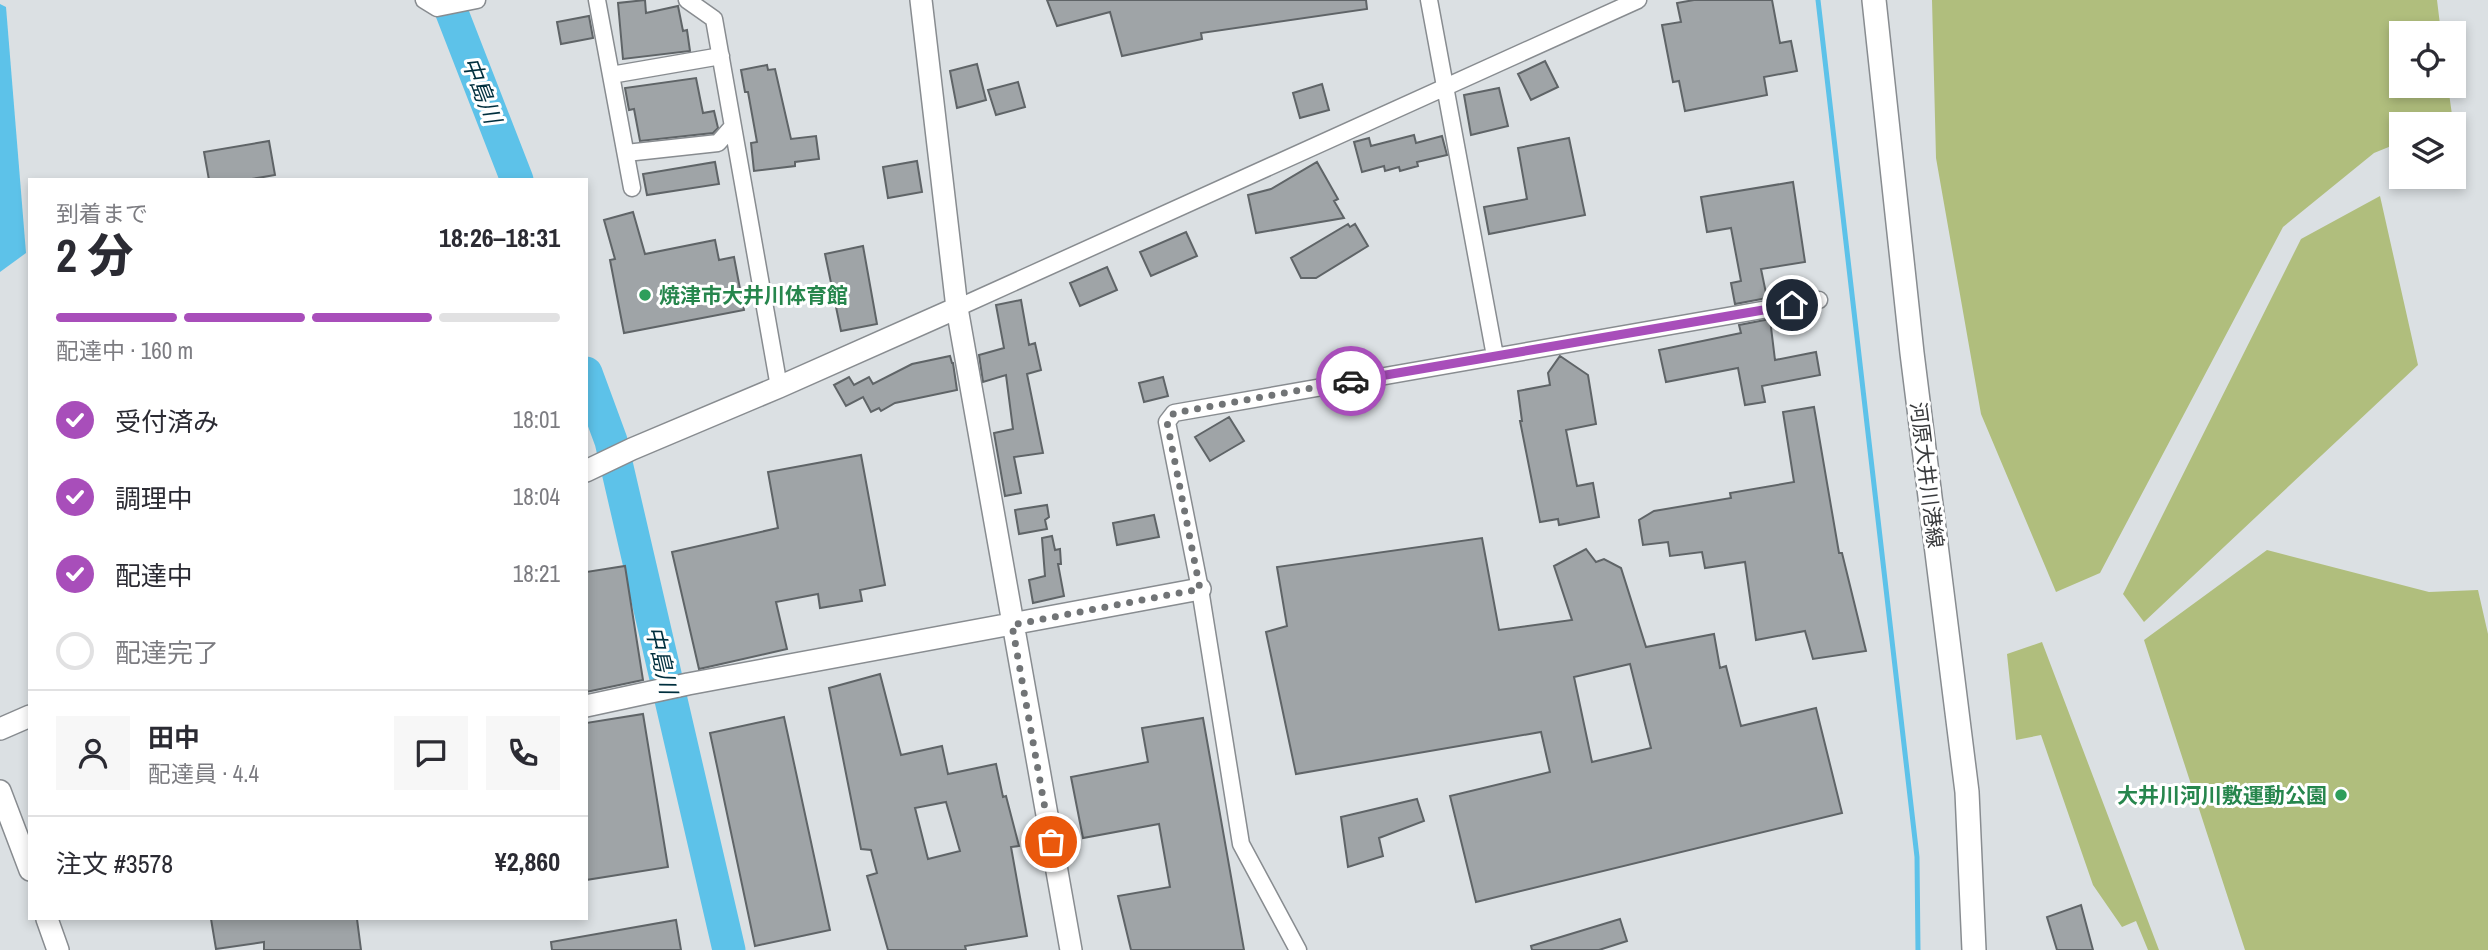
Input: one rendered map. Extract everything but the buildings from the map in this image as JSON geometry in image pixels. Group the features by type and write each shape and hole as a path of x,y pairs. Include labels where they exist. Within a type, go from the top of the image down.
{"main road":[{"name":"河原大井川港線","path":"1874,0 1912,353 1967,792 1973,950"}],"street":[{"path":"430,4 474,0"},
{"path":"597,0 632,188"},
{"path":"687,0 714,19 779,387"},
{"path":"921,0 957,308 1071,950"},
{"path":"1429,0 1495,356"},
{"path":"589,469 957,308 1638,0"},
{"path":"611,75 721,56"},
{"path":"626,153 718,143 733,126"},
{"path":"1298,950 1241,844 1200,589 1167,422 1174,413 1819,300"},
{"path":"588,706 688,684 1200,589"},
{"path":"0,729 28,717"},
{"path":"0,790 20,813 28,859"},
{"path":"47,920 58,950"}],"green space":[{"path":"1932,0 2437,0 2440,21 2389,21 2389,98 2450,98 2452,112 2389,112 2389,147 2374,153 2283,227 2100,573 2056,592 1981,414 1936,158"},
{"path":"2380,196 2418,365 2144,622 2123,594 2301,239"},
{"name":"大井川河川敷運動公園","path":"2267,550 2429,592 2478,590 2488,634 2488,950 2245,950 2144,640"},
{"path":"2042,642 2159,950 2148,950 2136,921 2122,927 2093,885 2041,735 2016,740 2007,654"}],"water":[{"path":"0,4 6,7 26,253 0,272"}],"waterway":[{"name":"中島川","path":"447,0 516,178"},
{"path":"1818,0 1917,857 1918,950"},
{"name":"中島川","path":"588,378 611,441 729,950"}],"way so far":[{"path":"1051,842 1012,625 1200,589 1167,422 1174,413 1351,381"}],"place":[{"name":"焼津市大井川体育館","path":"645,295"},
{"name":"大井川河川敷運動公園","path":"2341,795"}],"route":[{"path":"1351,381 1792,305"}]}
